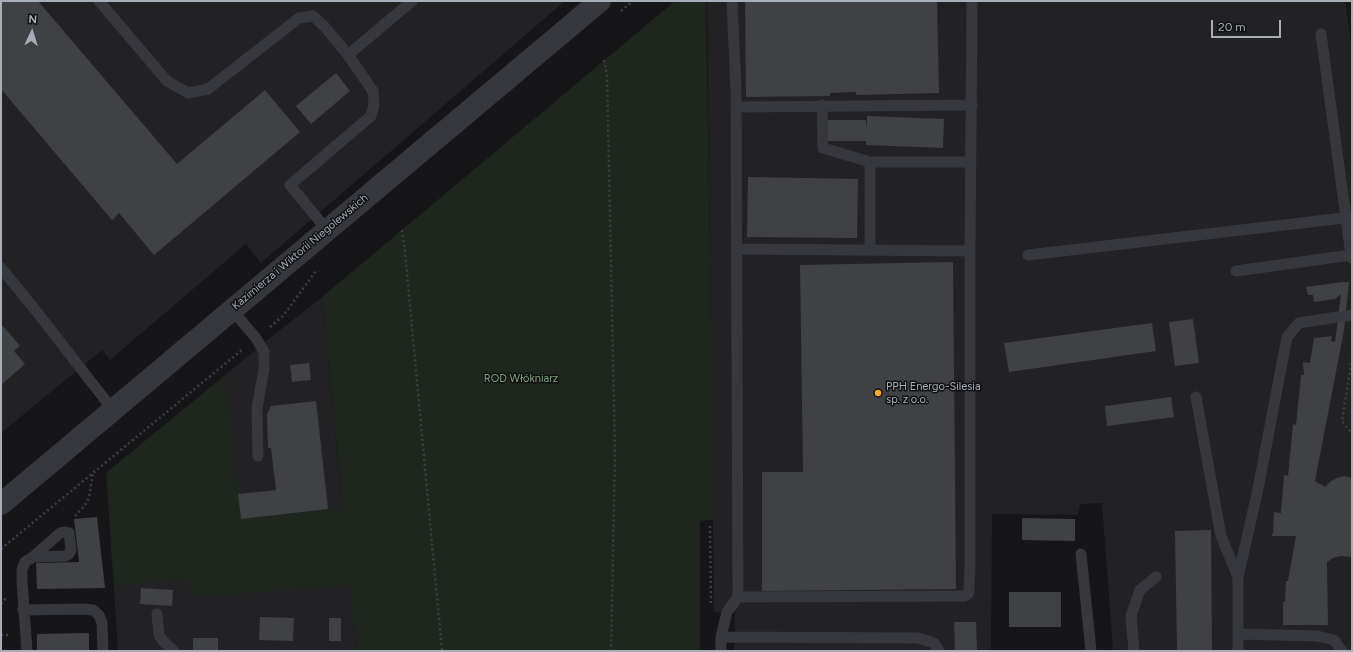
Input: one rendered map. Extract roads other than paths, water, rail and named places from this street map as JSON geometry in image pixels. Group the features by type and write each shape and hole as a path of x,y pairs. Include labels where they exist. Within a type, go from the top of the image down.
{"street":[{"name":"Kazimierza i Wiktorii Niegolewskich","path":"1,504 600,1"}],"lane":[{"path":"348,55 412,1"},
{"path":"721,651 721,637 727,612 738,597 736,106 732,1"},
{"path":"738,597 964,596 968,594 970,568 972,1"},
{"path":"105,3 167,81 188,93 208,89 299,18 313,16 324,26 348,55 373,91 374,105 371,116 290,185 327,230"},
{"path":"1236,271 1352,256 1349,217 1321,34"},
{"path":"822,105 823,148 870,162 971,162"},
{"path":"736,106 972,105"},
{"path":"870,162 870,250"},
{"path":"1028,255 1349,217"},
{"path":"736,249 970,251"},
{"path":"1,268 113,410"},
{"path":"232,310 256,338 264,352 264,369 257,408 258,456"},
{"path":"1238,651 1238,577 1258,489 1287,337 1298,323 1345,316"},
{"path":"1196,397 1221,536 1238,577"},
{"path":"27,651 23,610 22,570 25,562 33,557 60,533 69,533 71,550 69,554 65,556 33,557"},
{"path":"1081,554 1091,651"},
{"path":"1134,651 1131,616 1140,590 1156,577"},
{"path":"23,610 93,610 100,615 102,622 103,651"},
{"path":"157,614 159,635 174,651"},
{"path":"1238,634 1317,636 1334,640 1342,651"},
{"path":"721,637 918,638 934,643 939,651"}],"place":[{"name":"PPH Energo-Silesia sp. z o.o.","path":"878,393"}],"park label":[{"name":"ROD Włókniarz","path":"521,379"}]}
